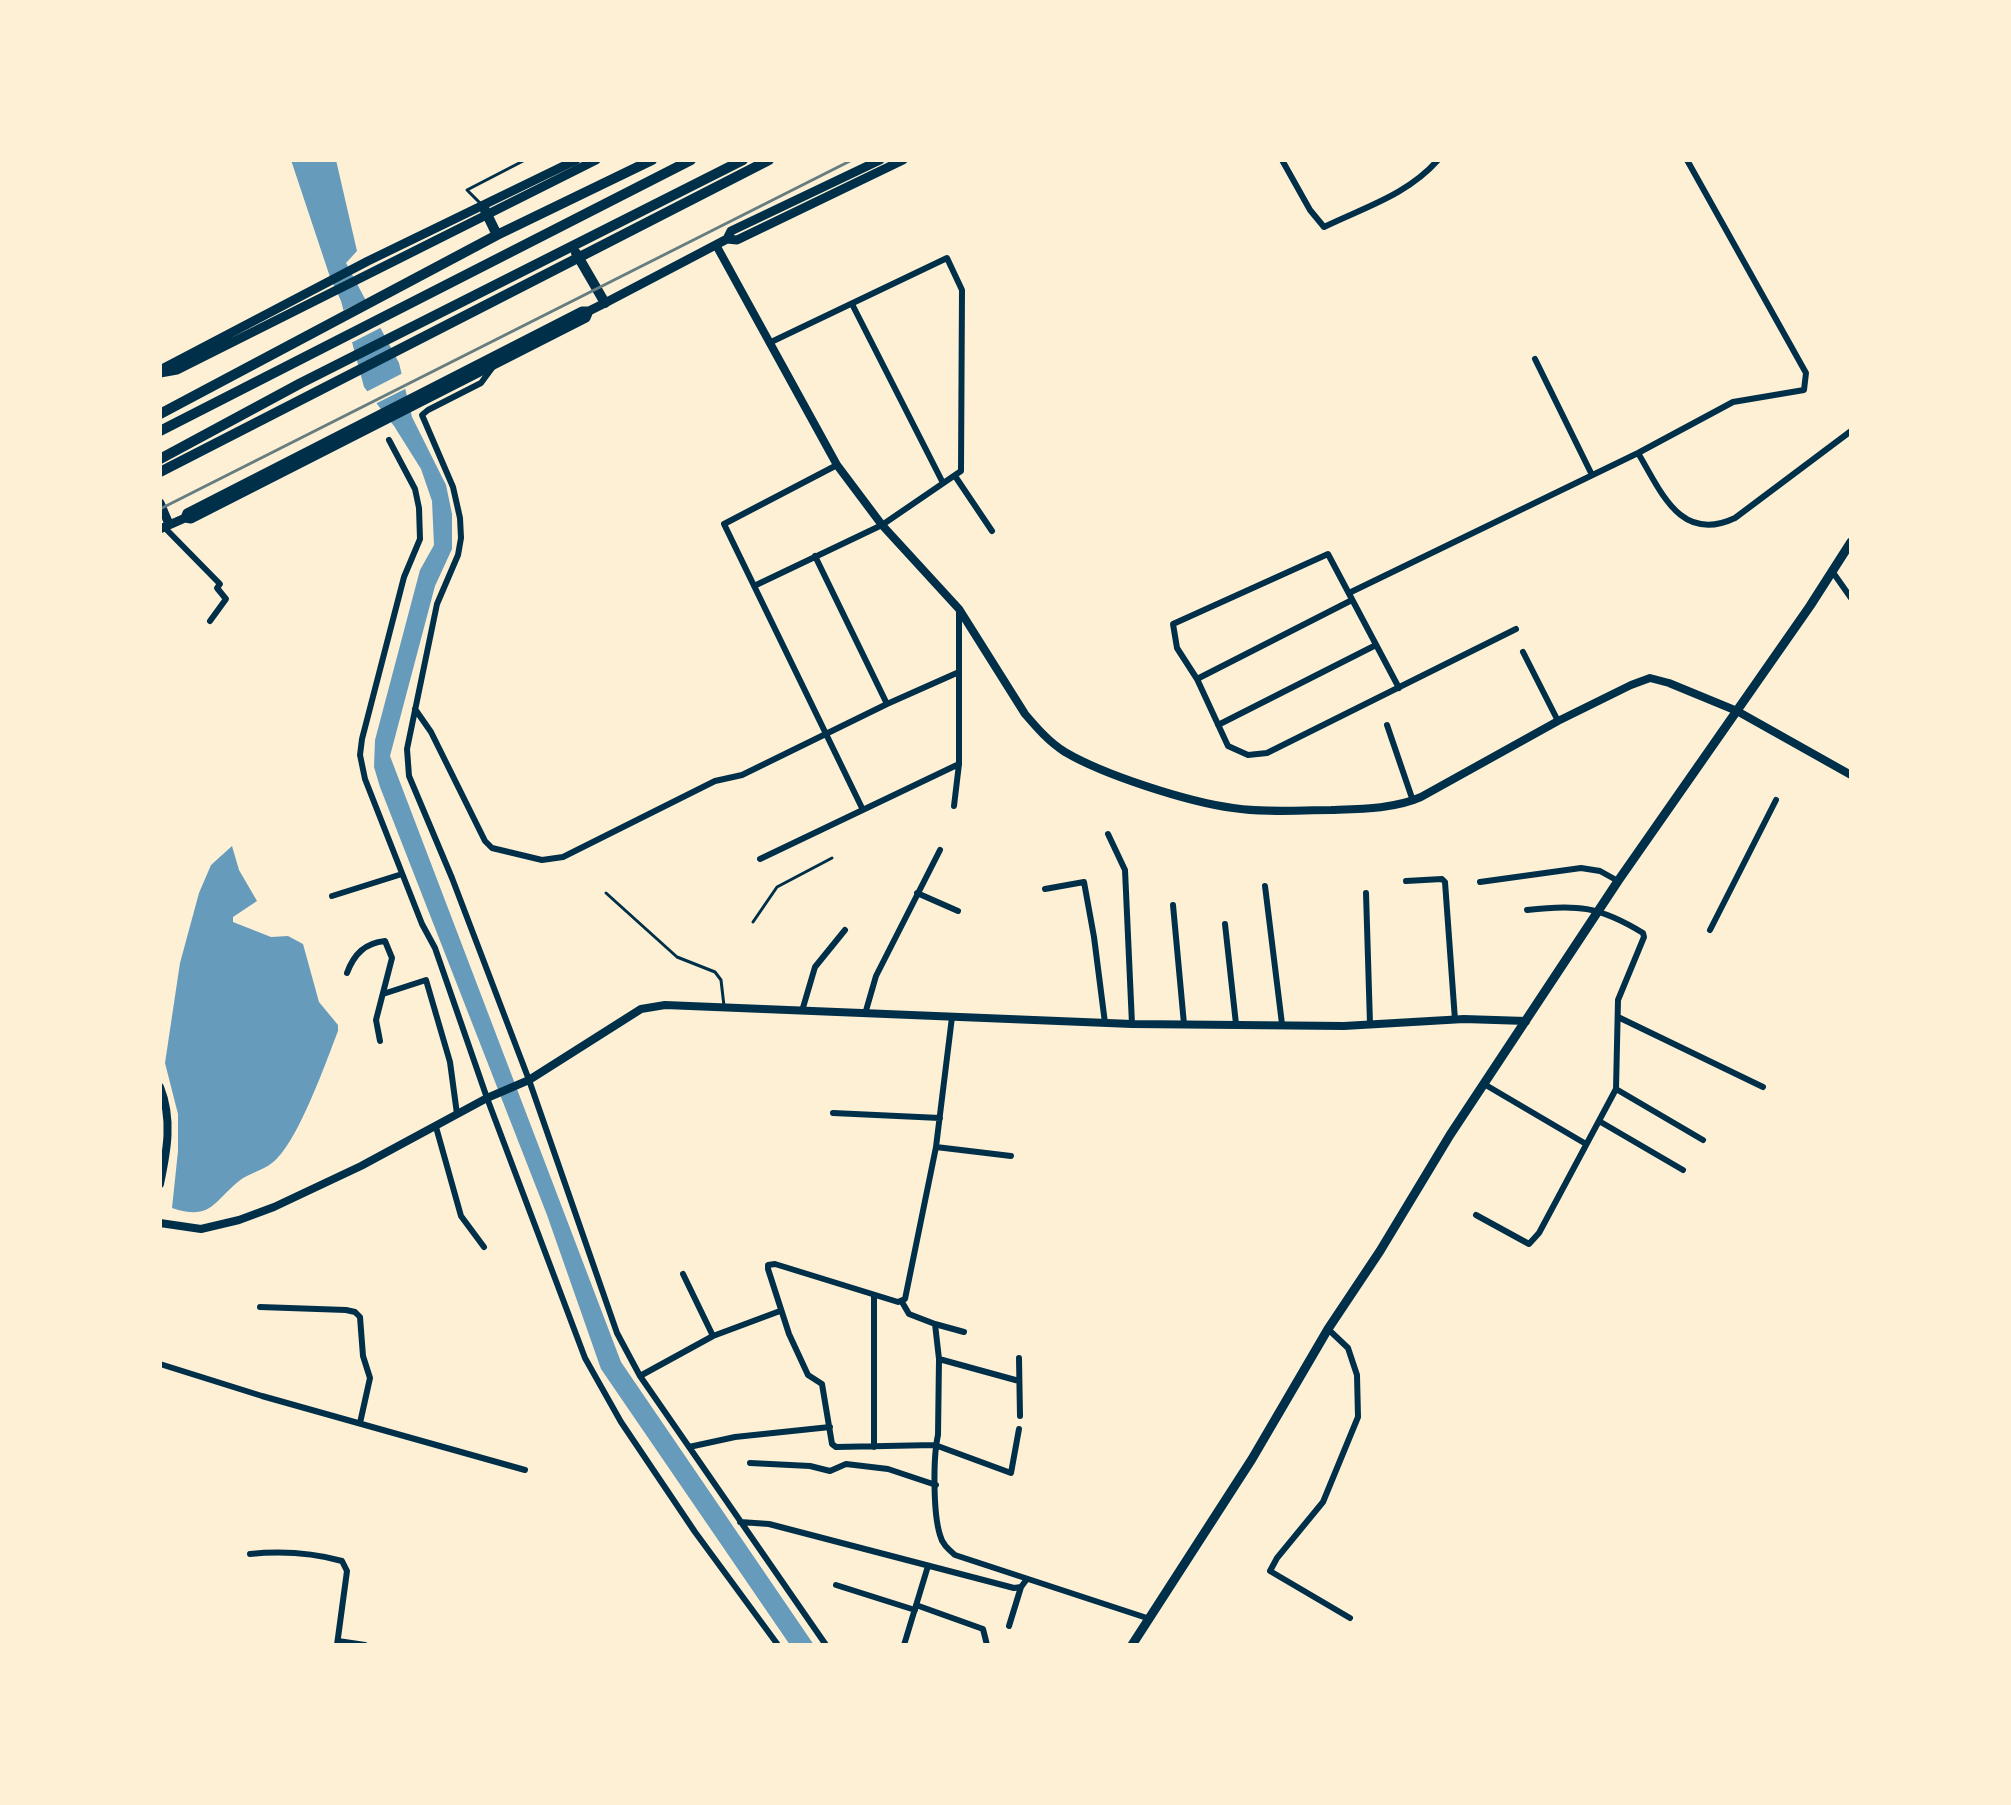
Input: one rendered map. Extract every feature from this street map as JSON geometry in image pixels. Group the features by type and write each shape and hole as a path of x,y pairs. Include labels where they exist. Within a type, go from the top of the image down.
{"highway":[{"path":"161,413 497,235 652,160"},
{"path":"160,431 691,160"},
{"path":"160,472 422,338 743,160"},
{"path":"160,459 301,383 416,326 769,160"},
{"path":"486,211 497,235"},
{"path":"575,252 605,303"},
{"path":"161,413 194,415"}],"main road":[{"path":"486,211 576,160"},
{"path":"160,372 260,317 596,160"},
{"path":"727,239 731,231 880,160"},
{"path":"160,503 164,527 340,439 582,311 589,311 727,239 737,240 903,160"},
{"path":"160,372 177,370 270,323 372,265"},
{"path":"434,390 495,364 586,318 589,311"},
{"path":"1132,1645 1252,1459 1328,1329 1484,1084 1618,881 1851,542"}],"street":[{"path":"1282,160 1310,210 1324,227 1400,193 1438,160"},
{"path":"1197,679 1350,596 1638,453 1733,402 1804,390 1806,373 1687,160"},
{"path":"716,245 837,465 882,525 959,609 1032,722 1053,743 1086,761 1175,794 1235,808 1356,809 1413,801 1558,721 1650,678 1737,711 1851,775"},
{"path":"754,586 882,525 961,471 962,290 947,258 769,343"},
{"path":"852,304 943,483"},
{"path":"1535,359 1592,475"},
{"path":"495,364 481,383 422,415 453,487 461,538 458,555 437,604 407,749 409,776 452,878 617,1333 640,1376 826,1645"},
{"path":"1638,453 1676,514 1693,523 1717,524 1735,518 1851,431"},
{"path":"389,440 415,489 420,539 404,577 374,687 360,755 365,779 492,1096 585,1358 621,1422 695,1532 778,1645"},
{"path":"837,465 724,524 862,808"},
{"path":"955,476 992,531"},
{"path":"164,527 220,584 217,588 226,599 210,621"},
{"path":"1399,688 1328,554 1173,624 1177,648 1197,679 1228,746 1248,755 1267,753 1399,688 1516,629"},
{"path":"815,556 887,704"},
{"path":"1832,571 1851,598"},
{"path":"954,806 959,764 959,609"},
{"path":"1218,725 1376,645"},
{"path":"1523,652 1558,721"},
{"path":"415,709 431,732 485,841 492,848 551,861 579,851 715,781 745,773 959,672"},
{"path":"1387,725 1413,801"},
{"path":"760,859 959,764"},
{"path":"1710,930 1776,800"},
{"path":"1108,834 1125,870 1132,1024"},
{"path":"865,1014 876,976 940,850"},
{"path":"1480,882 1581,868 1600,871 1618,881"},
{"path":"332,896 402,874"},
{"path":"1406,881 1442,879 1445,882 1455,1020"},
{"path":"1045,889 1084,882 1105,1023"},
{"path":"1265,886 1282,1024"},
{"path":"917,893 958,911"},
{"path":"1366,893 1370,1024"},
{"path":"1173,905 1184,1024"},
{"path":"1476,1215 1529,1244 1539,1233 1616,1089 1618,1000 1644,935 1598,911 1568,905 1527,910"},
{"path":"1225,924 1236,1024"},
{"path":"802,1011 815,967 845,930"},
{"path":"347,973 358,952 380,940 385,941 392,958 376,1020 380,1041"},
{"path":"383,994 426,980 450,1062 457,1114"},
{"path":"160,1223 201,1229 274,1207 524,1082 641,1009 665,1005 1132,1024 1526,1021"},
{"path":"902,1302 907,1295 936,1147 952,1017"},
{"path":"1618,1017 1763,1087"},
{"path":"1484,1084 1586,1144"},
{"path":"160,1087 168,1122 160,1184"},
{"path":"1616,1089 1703,1140"},
{"path":"833,1113 940,1118"},
{"path":"1599,1121 1683,1170"},
{"path":"436,1127 461,1216 484,1247"},
{"path":"936,1147 1011,1156"},
{"path":"964,1332 914,1318 902,1302 770,1264 768,1269 780,1311 808,1375 822,1384 832,1444 836,1447 935,1445 1011,1473 1019,1429"},
{"path":"683,1274 713,1336"},
{"path":"874,1295 874,1447"},
{"path":"260,1307 346,1310 360,1317 363,1356 370,1378 360,1423"},
{"path":"640,1376 713,1336 780,1311"},
{"path":"935,1324 939,1359 936,1485 939,1535 944,1545 955,1555 1150,1619"},
{"path":"1328,1329 1348,1348 1353,1361 1357,1375 1358,1417 1323,1502 1270,1571 1350,1618"},
{"path":"1019,1358 1020,1416"},
{"path":"939,1359 1019,1381"},
{"path":"160,1364 525,1470"},
{"path":"689,1447 785,1430 830,1427"},
{"path":"750,1463 810,1466 830,1471 846,1464 888,1469 936,1485"},
{"path":"740,1522 769,1524 1014,1588 1021,1587"},
{"path":"250,1554 324,1556 342,1561 347,1571 337,1643 365,1645"},
{"path":"904,1645 928,1566"},
{"path":"1009,1626 1021,1587 1027,1579"},
{"path":"836,1585 983,1629 987,1645"}],"lane":[{"path":"486,211 467,190 525,160"},
{"path":"753,922 777,887 832,858"},
{"path":"606,893 677,957 715,972 721,980 724,1008"}],"water":[{"path":"291,160 336,160 357,251 346,263 399,363 412,417 446,485 452,514 452,549 435,586 390,756 621,1362 814,1645 790,1645 601,1369 547,1215 380,787 374,767 375,740 420,570 434,545 432,501 421,469 364,387 341,301"},
{"path":"232,846 239,870 257,901 233,917 233,922 271,937 288,936 303,944 319,1002 338,1025 338,1031 310,1102 282,1153 268,1166 239,1181 210,1207 203,1211 185,1211 172,1208 178,1114 165,1063 180,963 199,893 211,865"}],"pier":[{"path":"369,298 384,326 349,344 340,312"},
{"path":"405,372 409,387 373,405 364,393"}],"railway":[{"path":"160,509 852,160"}]}
